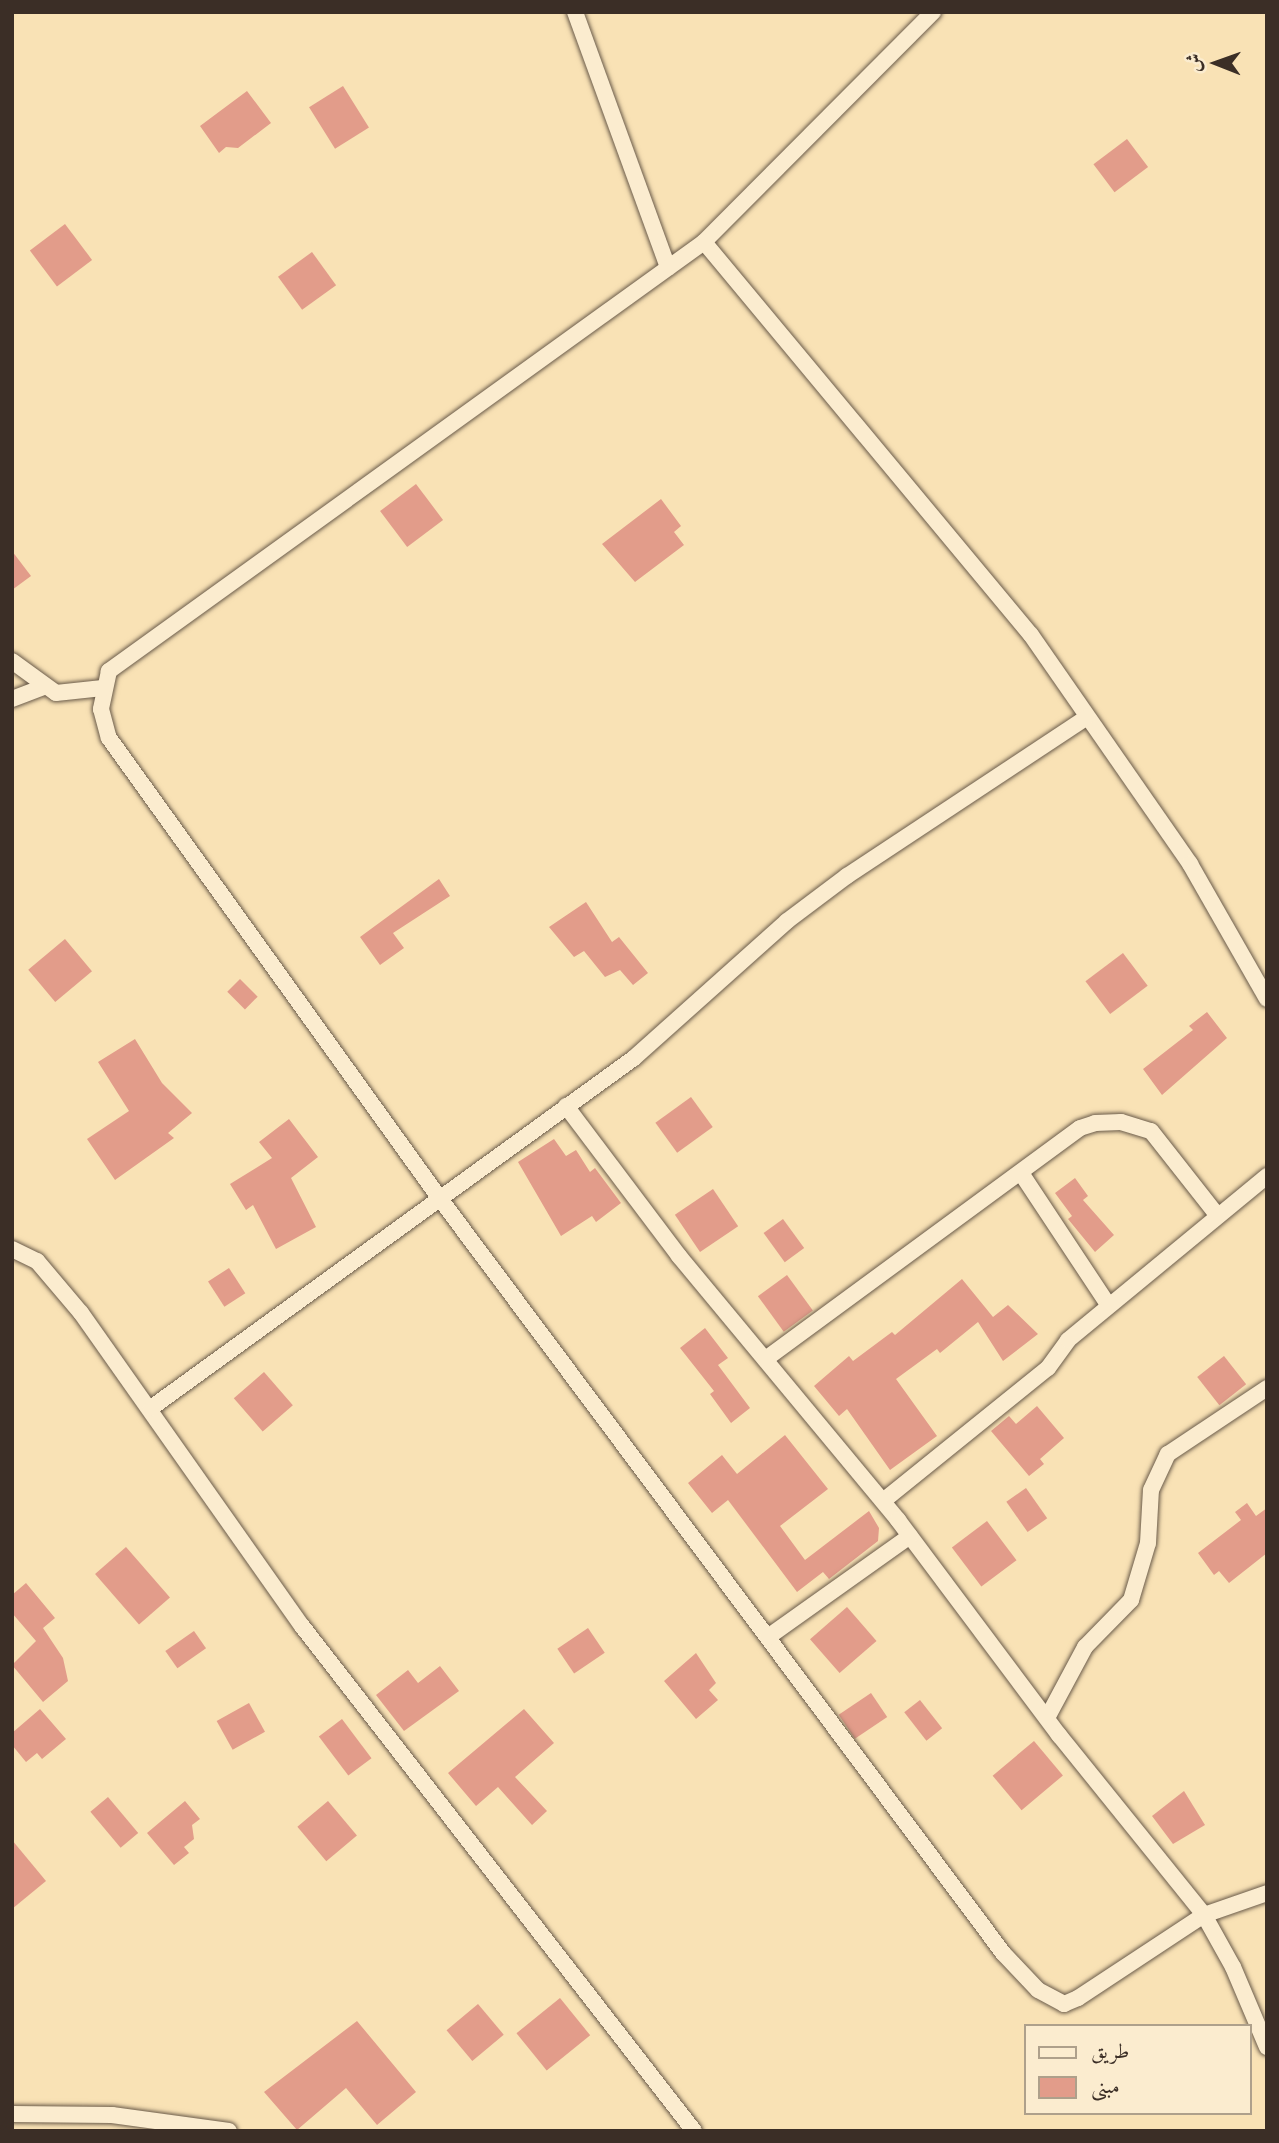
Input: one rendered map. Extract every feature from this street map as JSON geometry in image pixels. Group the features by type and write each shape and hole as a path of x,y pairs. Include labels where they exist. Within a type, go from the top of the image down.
{"street":[{"path":"575,12 668,268"},
{"path":"933,12 704,242 109,671 103,688 101,709 109,738 438,1196 1003,1953 1053,2001 1064,2004 1078,1998 1204,1915 1267,1893"},
{"path":"704,242 1031,635 1190,864 1267,999"},
{"path":"12,661 43,687 66,695 103,688"},
{"path":"12,699 43,687"},
{"path":"151,1408 438,1196 661,1036 797,913 1087,717"},
{"path":"566,1106 680,1256 767,1358 911,1536 1047,1718 1204,1915 1233,1967 1267,2047"},
{"path":"767,1358 1080,1128 1095,1123 1134,1124 1162,1140 1218,1216"},
{"path":"1021,1173 1109,1306"},
{"path":"883,1501 1048,1368 1068,1340 1267,1176"},
{"path":"12,1249 23,1251 51,1274 151,1408 302,1626 694,2131"},
{"path":"1047,1718 1084,1647 1131,1600 1148,1543 1151,1490 1168,1454 1267,1388"},
{"path":"768,1637 911,1536"},
{"path":"12,2114 112,2115 229,2131"}],"building":[{"path":"343,86 369,128 335,149 309,107"},
{"path":"247,91 271,123 238,148 226,147 219,153 200,126"},
{"path":"1127,139 1148,167 1115,192 1093,164"},
{"path":"65,224 92,260 57,286 30,250"},
{"path":"312,252 336,285 302,310 278,277"},
{"path":"416,484 443,520 407,547 380,511"},
{"path":"661,499 681,526 674,532 684,545 635,582 602,544"},
{"path":"12,551 31,576 12,590"},
{"path":"439,879 450,896 393,933 404,948 380,965 360,937"},
{"path":"586,902 612,942 619,937 648,973 633,985 620,970 605,977 584,951 574,957 549,927"},
{"path":"65,939 92,971 55,1002 28,970"},
{"path":"1123,953 1148,986 1110,1014 1085,981"},
{"path":"240,979 258,997 245,1009 227,992"},
{"path":"1207,1012 1227,1038 1162,1095 1143,1069 1193,1030 1189,1026"},
{"path":"135,1039 162,1083 192,1113 168,1133 174,1138 115,1180 87,1139 129,1111 98,1062"},
{"path":"691,1097 713,1127 677,1153 655,1123"},
{"path":"289,1119 318,1157 291,1178 316,1227 276,1249 253,1205 246,1210 230,1184 272,1158 259,1142"},
{"path":"554,1139 566,1156 576,1150 590,1172 595,1168 621,1203 596,1222 592,1216 561,1236 518,1162"},
{"path":"1075,1178 1088,1196 1083,1200 1114,1235 1095,1252 1068,1219 1072,1216 1055,1193"},
{"path":"713,1189 738,1226 700,1252 675,1215"},
{"path":"783,1219 804,1248 785,1262 764,1233"},
{"path":"229,1268 245,1293 224,1307 208,1282"},
{"path":"787,1275 813,1311 784,1332 758,1296"},
{"path":"962,1279 993,1317 1008,1305 1038,1334 1003,1361 978,1322 940,1353 937,1349 896,1379 937,1436 890,1470 847,1409 839,1416 814,1386 849,1356 853,1361 892,1332 895,1335"},
{"path":"705,1328 728,1358 718,1365 750,1408 731,1423 710,1394 714,1391 680,1348"},
{"path":"1224,1356 1246,1384 1219,1405 1197,1377"},
{"path":"264,1372 293,1405 263,1431 234,1398"},
{"path":"1037,1406 1064,1438 1040,1459 1044,1464 1029,1476 991,1431 1009,1416 1016,1424"},
{"path":"785,1435 828,1489 780,1526 805,1560 869,1511 879,1528 878,1541 829,1579 823,1572 797,1592 728,1500 712,1513 688,1483 722,1455 737,1474"},
{"path":"1026,1488 1047,1518 1028,1532 1006,1502"},
{"path":"1247,1503 1256,1516 1267,1508 1267,1553 1229,1583 1219,1571 1214,1575 1198,1553 1241,1520 1235,1512"},
{"path":"987,1521 1016,1560 981,1587 952,1547"},
{"path":"126,1547 170,1598 139,1624 95,1574"},
{"path":"26,1583 55,1618 43,1628 63,1658 68,1681 43,1702 12,1665 36,1641 12,1613 12,1595"},
{"path":"847,1607 877,1641 840,1673 810,1639"},
{"path":"588,1628 605,1653 574,1674 557,1649"},
{"path":"194,1631 206,1648 177,1668 165,1651"},
{"path":"696,1653 716,1683 709,1690 718,1700 696,1719 664,1681"},
{"path":"440,1666 459,1691 404,1731 376,1695 408,1670 418,1683"},
{"path":"871,1693 887,1717 855,1739 839,1715"},
{"path":"920,1700 942,1728 926,1741 904,1712"},
{"path":"249,1703 265,1732 233,1750 217,1721"},
{"path":"40,1709 66,1739 42,1759 37,1753 26,1762 12,1745 12,1733"},
{"path":"524,1709 554,1743 515,1777 547,1811 532,1825 498,1787 476,1806 448,1773"},
{"path":"342,1719 371,1758 348,1776 319,1736"},
{"path":"1034,1741 1063,1775 1022,1810 993,1776"},
{"path":"1184,1791 1205,1825 1173,1844 1152,1816"},
{"path":"108,1797 138,1833 121,1848 90,1812"},
{"path":"185,1801 200,1819 192,1825 194,1839 184,1847 189,1853 174,1865 147,1833"},
{"path":"328,1801 357,1835 326,1861 297,1827"},
{"path":"12,1840 46,1881 12,1909"},
{"path":"560,1998 590,2035 547,2071 516,2033"},
{"path":"478,2004 504,2035 472,2061 447,2030"},
{"path":"357,2021 416,2092 377,2125 346,2088 297,2130 264,2092"}]}
